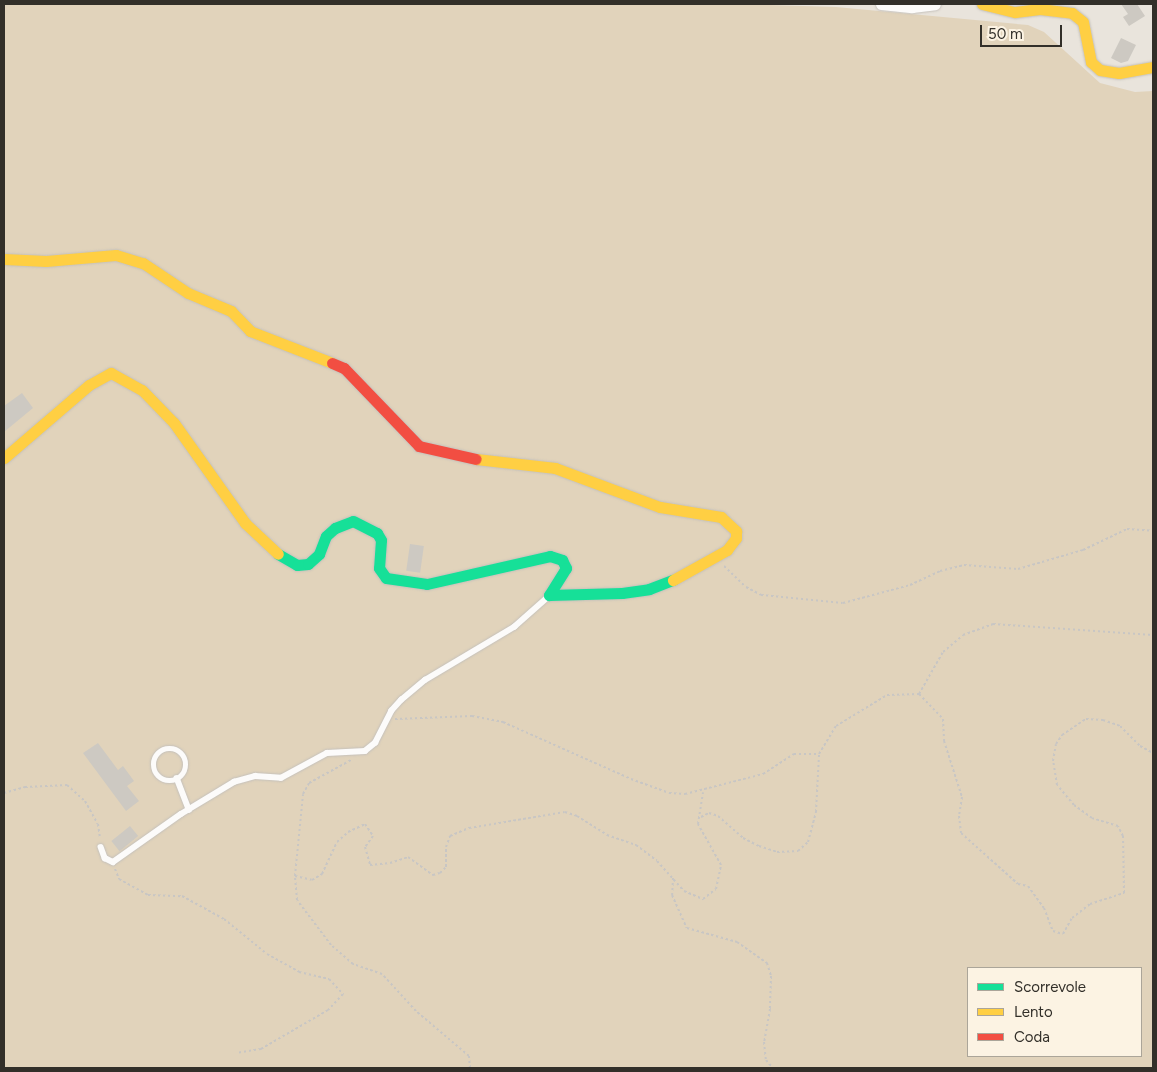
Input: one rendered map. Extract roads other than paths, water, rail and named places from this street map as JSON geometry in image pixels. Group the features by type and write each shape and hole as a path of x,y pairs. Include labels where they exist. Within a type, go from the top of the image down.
{"street":[{"path":"882,4 912,7 935,4"},
{"path":"982,4 1015,12 1040,9 1072,13 1083,22 1091,62 1100,70 1119,73 1153,67"},
{"path":"4,259 46,261 116,255 143,263 188,293 231,311 250,331 344,368 419,446 457,457 555,468 598,482 660,507 721,518 736,530 736,538 727,550 649,589 549,596"},
{"path":"4,458 89,385 105,375 119,375 142,390 174,423 245,523 274,552 297,565 308,564 319,554 326,536 335,528 353,521 377,533 381,540 379,568 386,578 427,584 550,556 562,560 566,568 549,596"}],"lane":[{"path":"101,847 105,858 113,862 234,782 255,776 281,778 327,753 365,751 375,743 401,700 424,680 491,643 549,596"},
{"path":"170,749 180,751 187,769 177,778 168,782 160,777 153,763 158,752 170,749"},
{"path":"177,778 189,810"}]}
